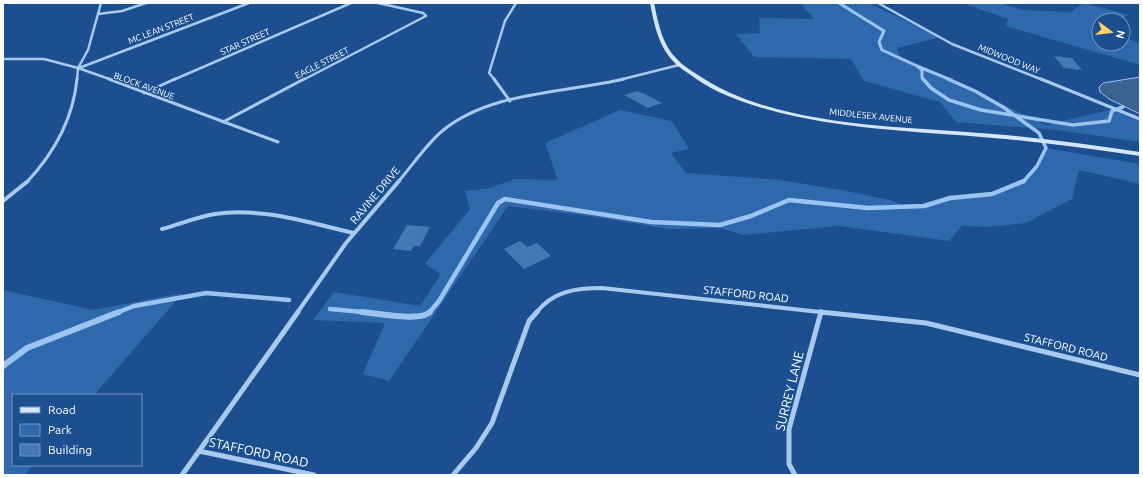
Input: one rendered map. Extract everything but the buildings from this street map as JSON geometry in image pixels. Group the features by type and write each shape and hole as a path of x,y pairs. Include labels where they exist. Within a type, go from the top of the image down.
{"street":[{"path":"3,202 28,182 52,153 65,129 76,90 78,68 88,50 101,3"},
{"path":"98,14 122,11 146,3"},
{"name":"MC LEAN STREET","path":"78,68 249,3"},
{"name":"STAR STREET","path":"144,93 351,3"},
{"name":"EAGLE STREET","path":"223,122 422,19 426,15 378,3"},
{"path":"510,101 489,73 505,21 516,3"},
{"name":"MIDDLESEX AVENUE","path":"652,3 662,44 679,65 704,84 750,103 800,116 855,124 1058,142 1140,154"},
{"name":"MIDWOOD WAY","path":"878,3 952,44 1140,119"},
{"name":"BLOCK AVENUE","path":"3,59 44,59 78,68 278,142"},
{"name":"RAVINE DRIVE","path":"182,475 354,233 440,132 455,121 482,108 559,90 608,83 679,65"},
{"path":"162,229 201,216 225,213 255,213 354,233"},
{"name":"STAFFORD ROAD","path":"453,475 476,448 492,423 530,321 542,305 558,294 579,288 602,288 926,323 1140,375"},
{"name":"SURREY LANE","path":"795,475 789,464 789,429 821,312"},
{"name":"STAFFORD ROAD","path":"199,451 314,475"}],"green space":[{"path":"766,3 869,3 940,37 897,48 900,56 1046,125 1114,109 1140,120 1140,142 1057,130 956,122 940,102 864,81 851,59 754,57 736,34 760,33 759,18 814,19 801,4"},
{"path":"962,3 998,3 1023,10 1070,12 1084,3 1118,12 1091,12 1091,51 1006,26 1008,19"},
{"path":"1131,40 1140,43 1140,65 1095,52 1131,52"},
{"path":"620,110 672,121 689,149 671,153 686,173 780,180 842,190 889,200 906,206 924,206 950,198 992,193 1023,183 1037,166 1046,148 1140,164 1140,184 1079,170 1072,199 1026,223 989,227 962,226 949,241 839,226 742,235 721,228 669,229 596,217 508,206 389,381 363,374 385,323 313,320 334,292 420,306 441,274 425,264 470,209 465,191 490,188 515,179 558,180 545,143"},
{"path":"3,290 93,310 183,293 95,394 12,394 12,466 32,466 25,475 3,475"}],"shaded area":[{"path":"1140,77 1140,114 1109,99 1100,92 1099,87 1103,83"}],"waterway":[{"path":"839,3 884,31 879,42 882,50 917,66"},
{"path":"917,66 951,80"},
{"path":"917,66 922,70 923,79"},
{"path":"923,79 931,88 949,100 981,110 1015,116"},
{"path":"948,79 975,91 1015,116"},
{"path":"1015,116 1073,125 1109,121 1112,111 1123,107"},
{"path":"1015,116 1039,133 1046,148 1037,166 1024,181"},
{"path":"430,312 439,301 498,203 505,199 651,222 720,225 751,216 789,200 868,208 924,206 950,198 992,194 1024,181"},
{"path":"116,313 134,306 206,293 289,300"},
{"path":"330,309 374,313"},
{"path":"3,366 27,348 119,312"},
{"path":"362,312 408,317 425,315 430,312"}]}
